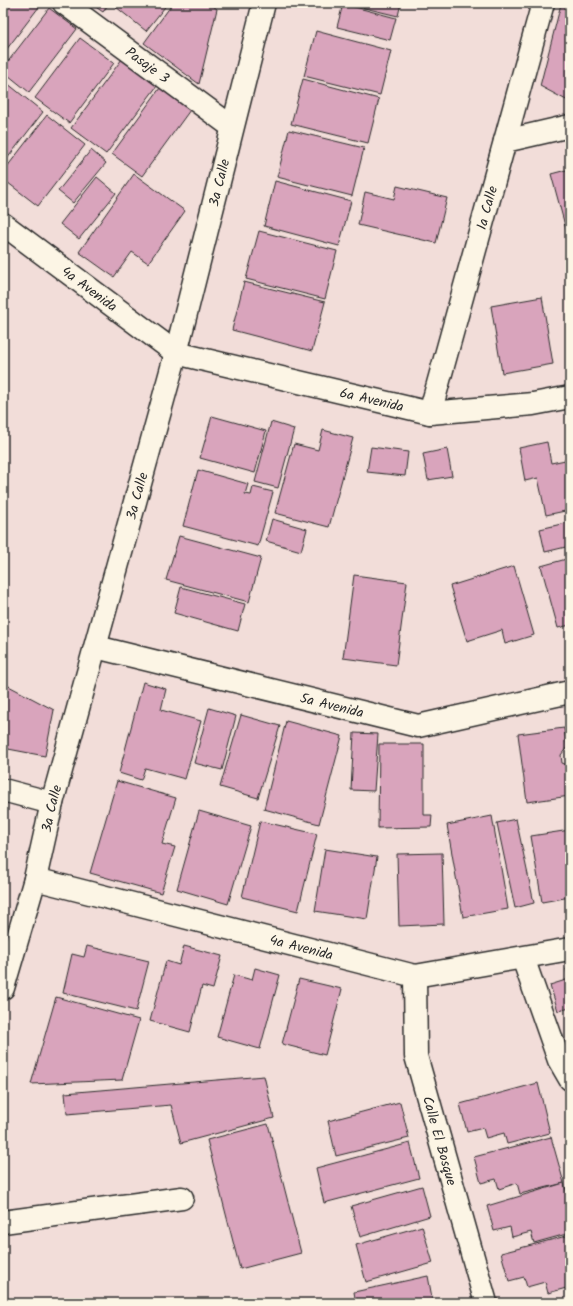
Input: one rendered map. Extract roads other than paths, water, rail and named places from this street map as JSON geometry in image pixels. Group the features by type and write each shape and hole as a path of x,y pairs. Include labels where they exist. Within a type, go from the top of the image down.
{"street":[{"name":"Pasaje 3","path":"64,3 232,127"},
{"name":"3a Calle","path":"3,988 35,879 52,803 176,352 264,3"},
{"name":"1a Calle","path":"430,413 542,3"},
{"path":"505,141 570,126"},
{"name":"4a Avenida","path":"3,224 176,352"},
{"name":"6a Avenida","path":"176,352 430,413 533,404 570,397"},
{"name":"5a Avenida","path":"96,647 418,726 570,692"},
{"path":"3,790 52,803"},
{"name":"4a Avenida","path":"35,879 415,976 570,949"},
{"path":"523,958 559,1060 570,1079"},
{"name":"Calle El Bosque","path":"415,976 416,1056 486,1303"},
{"path":"3,1222 182,1198"}]}
